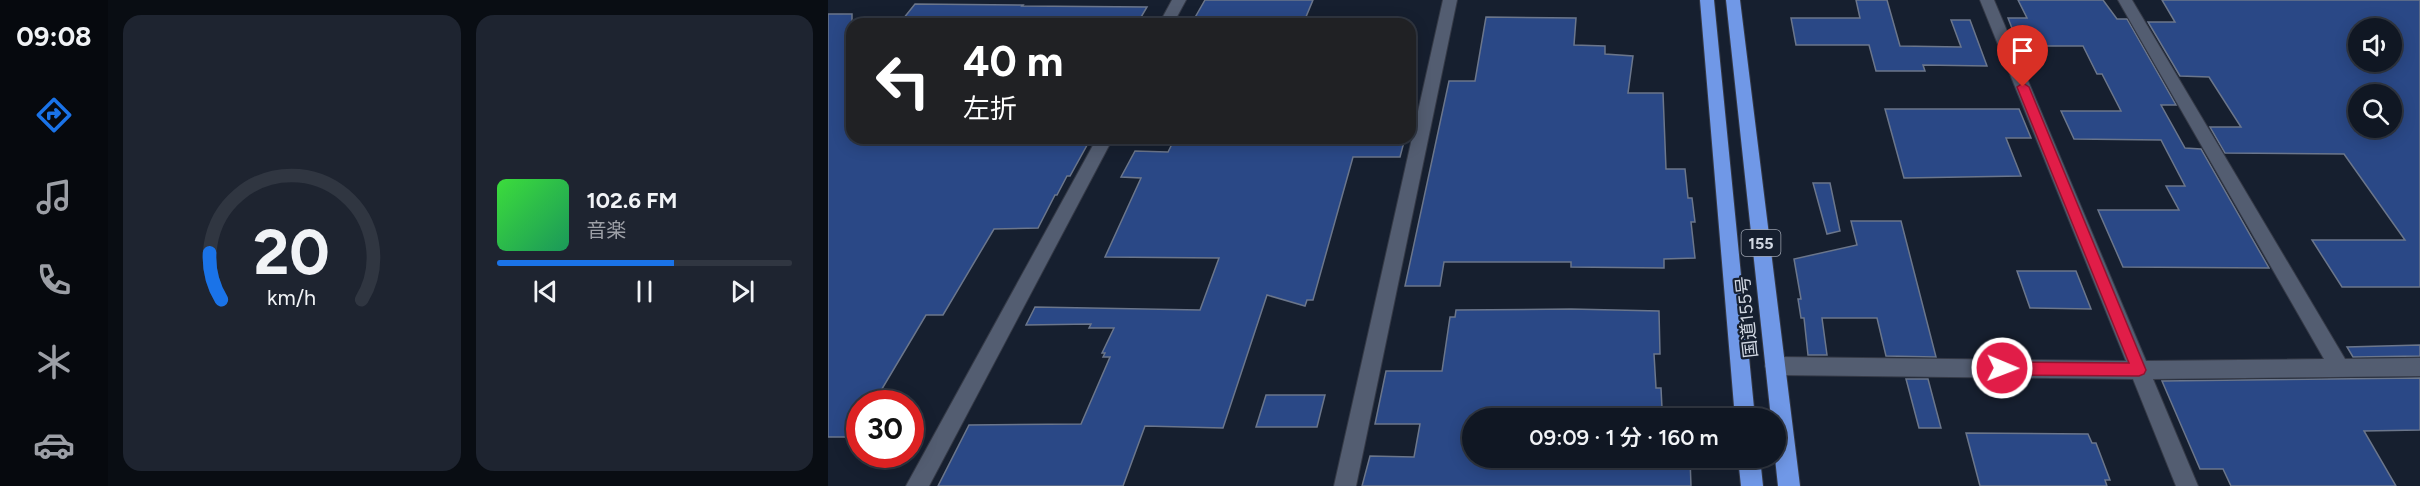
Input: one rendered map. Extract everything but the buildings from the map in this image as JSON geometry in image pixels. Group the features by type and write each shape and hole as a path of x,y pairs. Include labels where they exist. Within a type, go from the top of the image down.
{"highway":[{"name":"国道155号","path":"1707,0 1744,408"},
{"name":"国道155号","path":"1733,0 1789,486"},
{"path":"1750,468 1752,486"}],"street":[{"path":"1169,18 1179,0"},
{"path":"1345,486 1450,0"},
{"path":"1988,0 2187,486"},
{"path":"2125,0 2340,369"},
{"path":"917,486 1102,144"},
{"path":"1775,366 2139,370 2420,367"}],"route":[{"path":"2002,368 2139,370 2023,87"}]}
